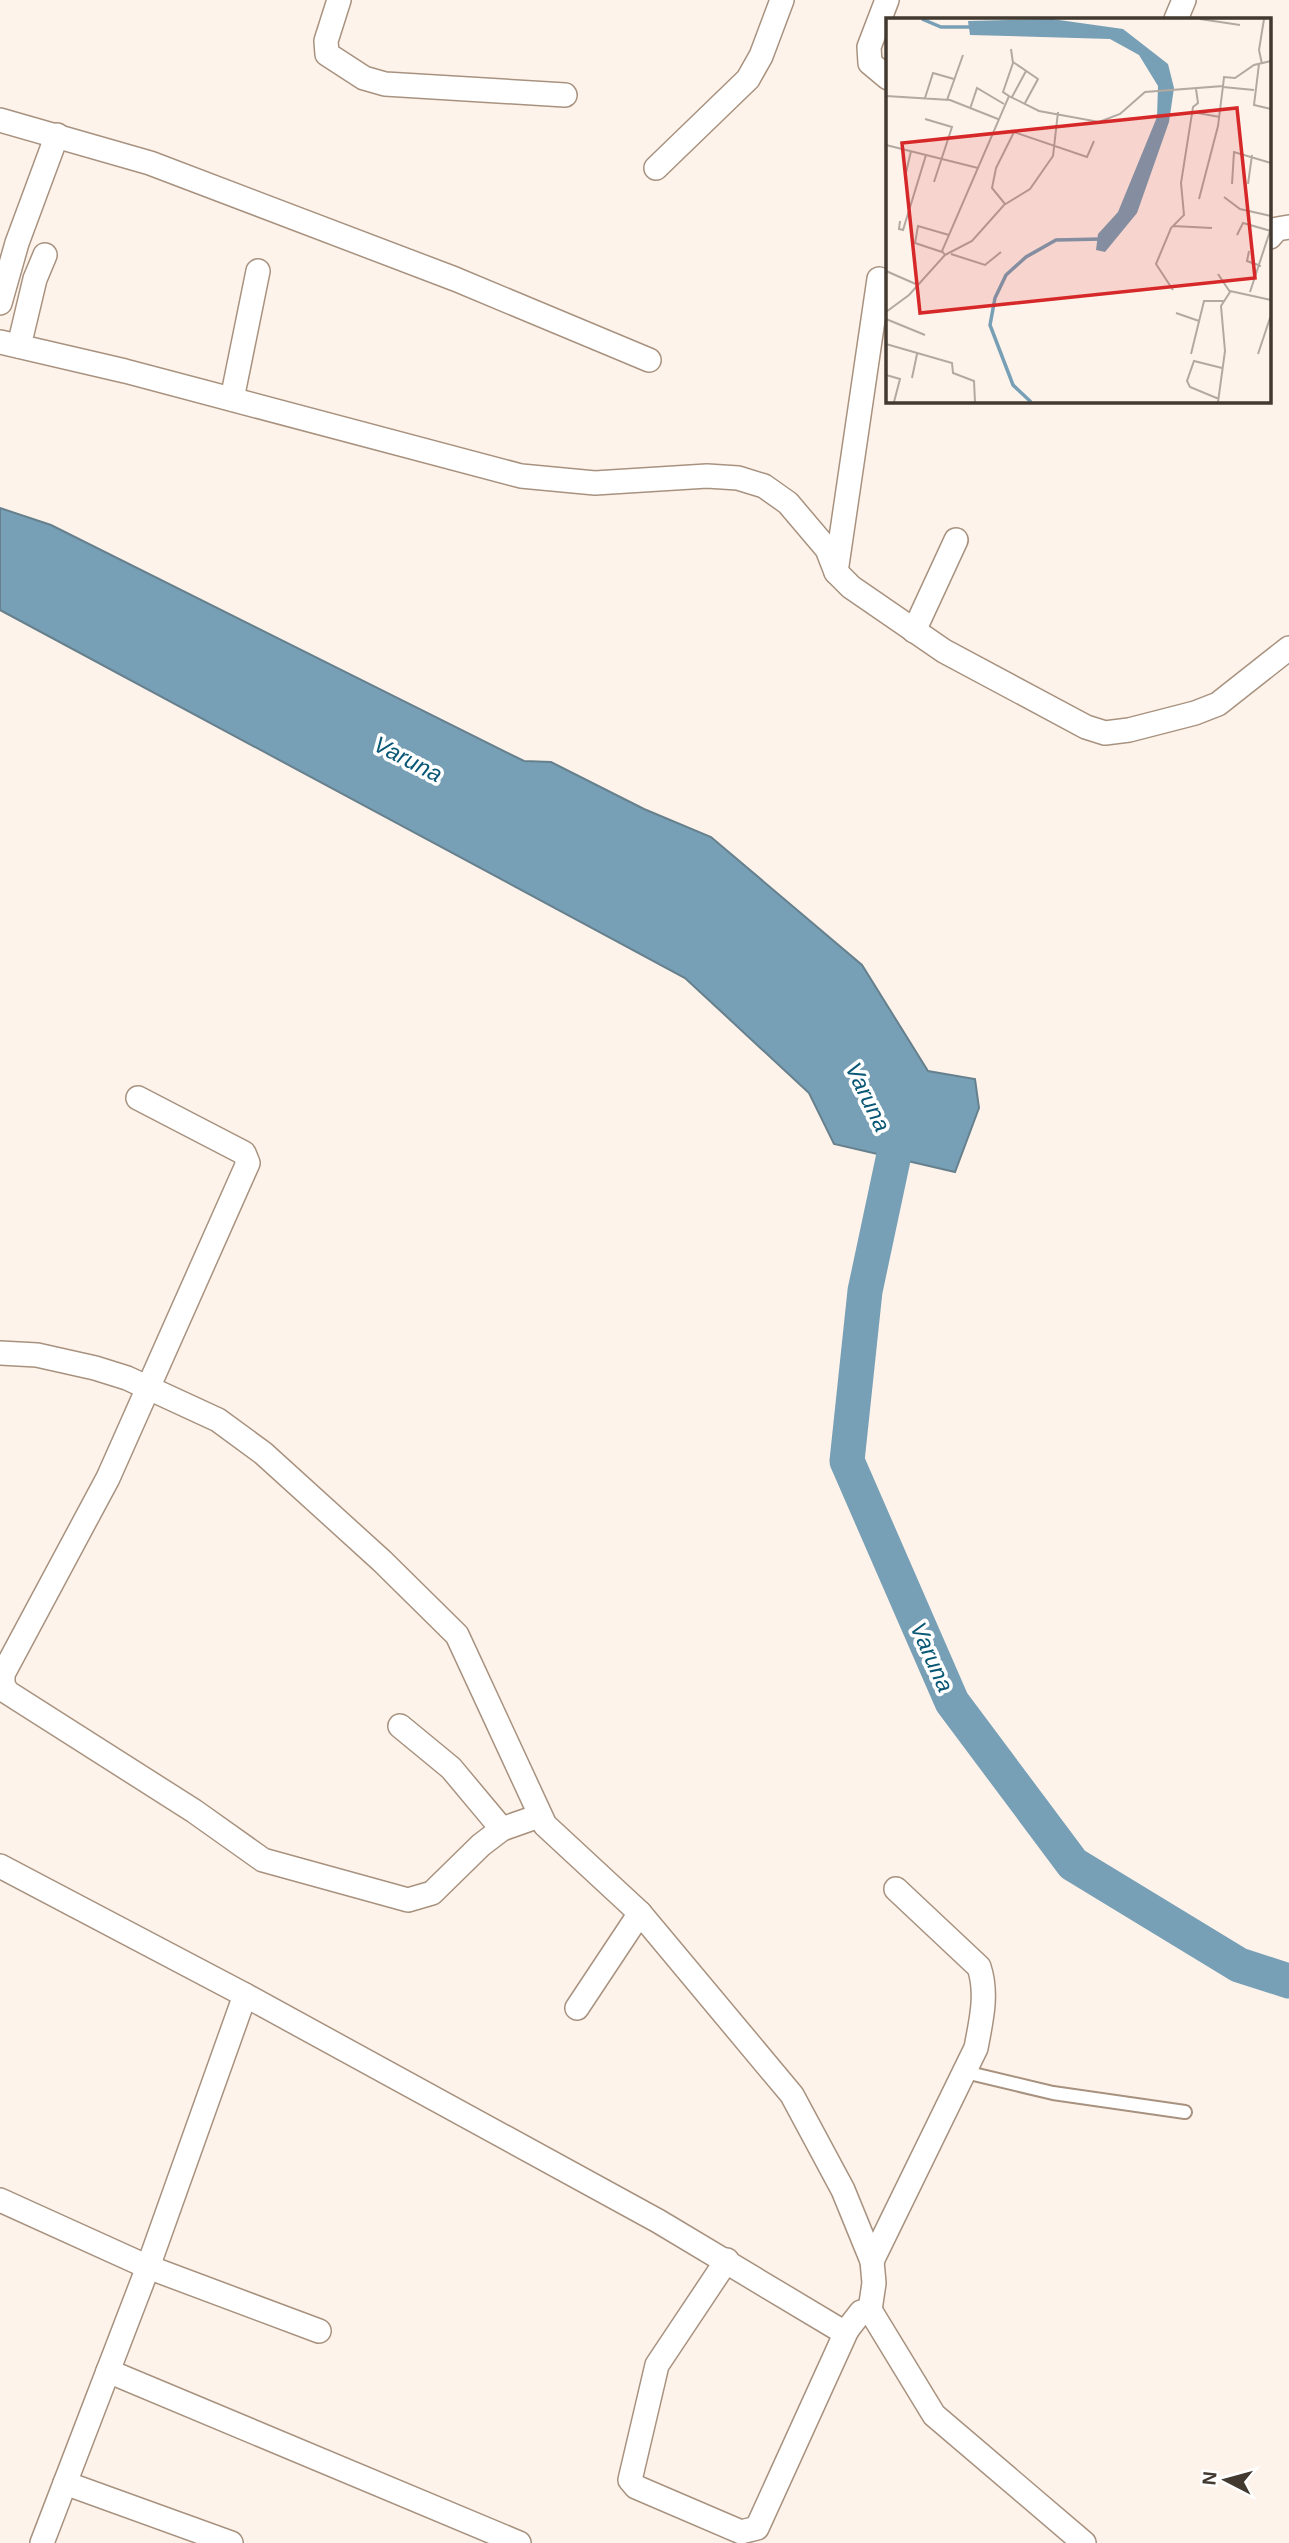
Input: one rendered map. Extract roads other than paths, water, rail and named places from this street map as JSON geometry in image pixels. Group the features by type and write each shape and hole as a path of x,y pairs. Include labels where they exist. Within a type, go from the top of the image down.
{"street":[{"path":"339,0 326,41 327,54 364,78 407,87 565,95"},
{"path":"656,168 748,79 761,56 782,0"},
{"path":"886,76 870,63 869,47 887,0"},
{"path":"1176,18 1184,0"},
{"path":"0,120 150,163 456,279 649,360"},
{"path":"0,303 17,243 57,135"},
{"path":"1272,235 1277,229 1289,227"},
{"path":"45,255 10,344 232,399 521,476 595,483 707,476 738,478 764,486 788,503 827,549 836,572 851,587 944,651 1086,727 1105,733 1129,730 1218,704 1289,648"},
{"path":"232,399 258,271"},
{"path":"836,572 879,279"},
{"path":"914,631 956,540"},
{"path":"138,1098 244,1153 248,1163 108,1478 3,1674 3,1684 7,1692 183,1804 263,1860 289,1870 408,1900 420,1899 432,1893 481,1845 502,1829 539,1816"},
{"path":"0,1353 37,1355 95,1368 218,1420 263,1453 457,1635 539,1816 640,1913 792,2095 843,2189 872,2261 874,2283 870,2309 934,2415 1079,2541"},
{"path":"400,1726 451,1768 502,1829"},
{"path":"0,1866 245,1995 727,2260 840,2330 848,2330"},
{"path":"872,2261 965,2073 976,2048 983,2014 984,1982 979,1967 896,1889"},
{"path":"577,2008 640,1913"},
{"path":"42,2543 148,2267 245,1995"},
{"path":"0,2200 148,2267 319,2332"},
{"path":"727,2260 657,2365 630,2480 636,2487 741,2532 757,2528 848,2330 861,2312 870,2309"},
{"path":"108,2371 519,2543"},
{"path":"65,2483 231,2543"}],"lane":[{"path":"965,2073 1053,2093 1185,2112"}],"water":[{"path":"0,508 51,525 524,761 551,762 644,809 711,837 862,965 928,1071 975,1079 979,1108 955,1172 834,1144 809,1093 685,978 0,610"}],"waterway":[{"name":"Varuna","path":"877,1115 895,1150 865,1291 847,1461 952,1702 1073,1864 1239,1965 1289,1981"}]}
